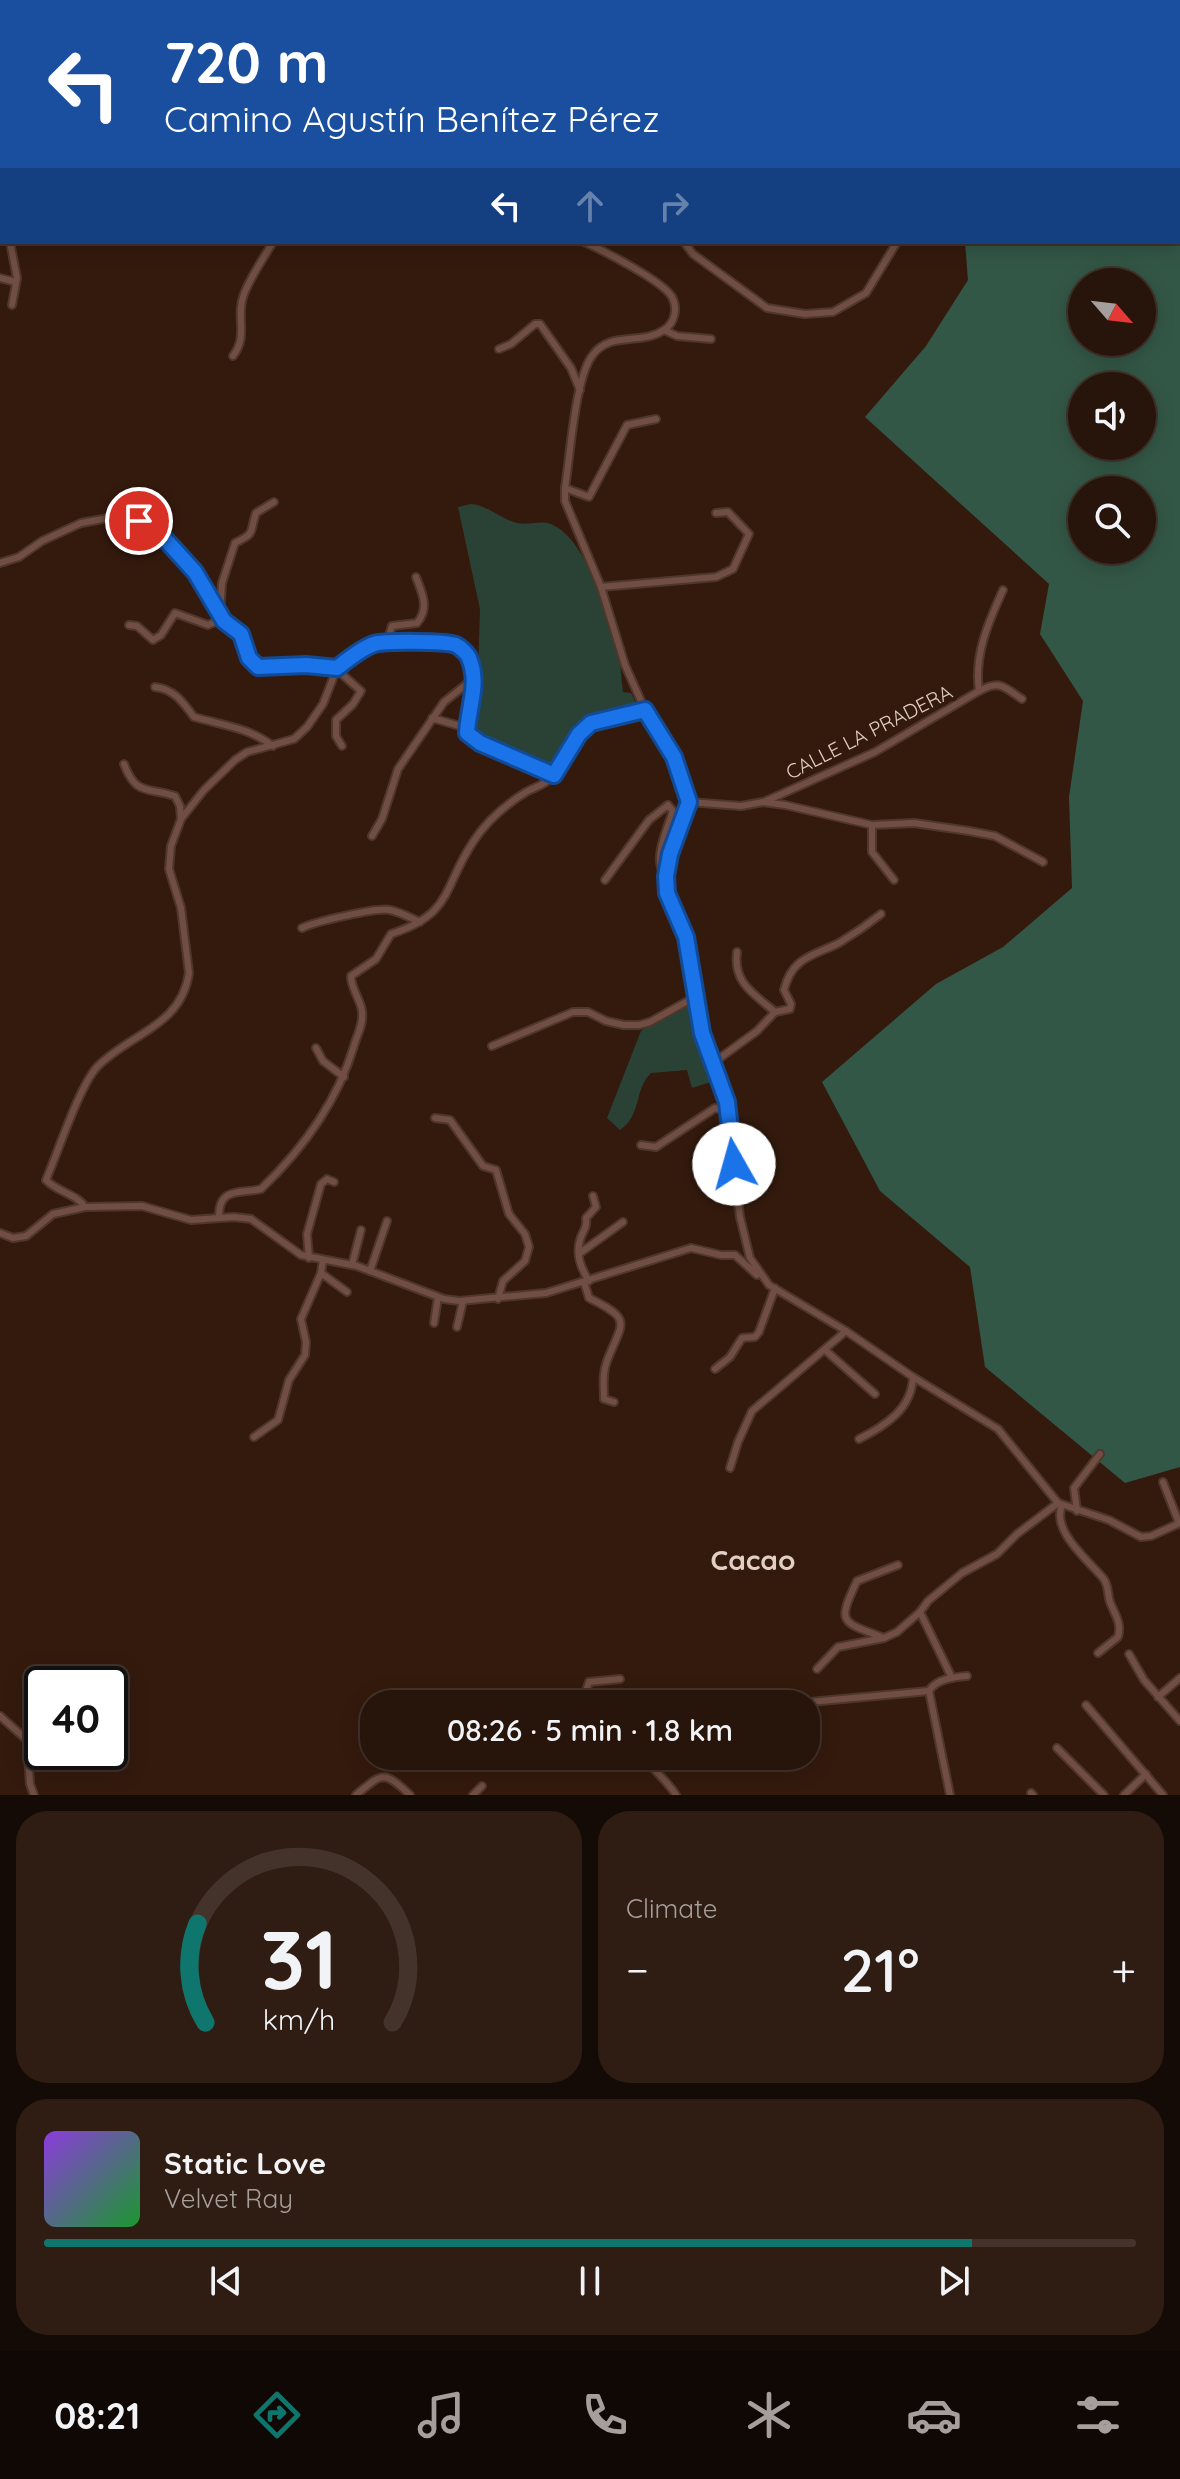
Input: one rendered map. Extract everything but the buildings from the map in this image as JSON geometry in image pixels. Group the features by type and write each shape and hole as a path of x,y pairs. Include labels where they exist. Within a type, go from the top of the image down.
{"street":[{"path":"10,244 16,282 12,305"},
{"path":"233,356 242,339 240,310 244,293 272,244"},
{"path":"588,244 615,257 667,291 674,300 676,311 664,330 650,336 611,340 599,347 589,359 580,390 565,501 601,587 625,665 645,710 674,757 689,802 670,854 667,893 686,937 702,1033 728,1111 746,1247 769,1285 759,1332 755,1337 742,1338 730,1357 715,1369"},
{"path":"686,244 693,254 767,308 805,314 833,312 866,293 896,244"},
{"path":"0,278 16,282"},
{"path":"499,349 511,344 535,324 540,324 571,368 580,390"},
{"path":"664,330 677,336 711,339"},
{"path":"565,488 589,497 627,425 656,419"},
{"path":"129,625 137,626 153,640 161,635 175,613 208,625 215,622 220,614 222,583 235,543 250,535 256,513 274,502"},
{"path":"601,587 716,577 733,569 749,534 728,512 716,513"},
{"path":"0,563 19,557 42,541 81,523 114,517 139,521 155,528 195,572 224,621 241,634 249,658 258,667 306,665 337,668"},
{"path":"387,642 392,626 417,623 424,614 425,603 416,577"},
{"name":"CALLE LA PRADERA","path":"763,802 875,752 979,691 977,678 983,634 1003,590"},
{"path":"85,1207 83,1202 54,1189 46,1180 95,1069 117,1050 172,1014 187,984 189,973 181,908 169,869 171,846 181,819 204,790 235,760 247,752 294,739 323,704 337,668 372,645 439,642 457,646 469,656 474,697 467,733 480,743 554,775"},
{"path":"342,746 336,736 336,720 353,704 361,691 358,685 343,675 344,663"},
{"path":"372,836 382,819 398,769 444,702 473,679"},
{"path":"979,691 992,684 1000,684 1022,699"},
{"path":"155,687 168,689 194,717 241,728 273,746"},
{"path":"219,1216 219,1207 228,1195 238,1190 261,1189 278,1173 313,1130 344,1077 361,1023 362,1010 351,976 376,959 391,934 420,922 441,903 472,843 493,816 527,792 547,783 579,734 591,723 645,710"},
{"path":"432,718 467,728"},
{"path":"124,764 138,787 175,796 181,819"},
{"path":"689,802 741,806 763,802 872,825 914,823 995,836 1043,862"},
{"path":"605,880 649,820 668,805 673,811 663,842 660,866 660,871 666,876"},
{"path":"872,825 872,852 894,880"},
{"path":"302,928 317,920 378,909 390,909 420,922"},
{"path":"713,1063 757,1031 775,1012 790,1009 785,984 806,956 839,942 881,914"},
{"path":"737,952 735,969 740,978 775,1012"},
{"path":"492,1046 573,1012 588,1012 624,1025 639,1025 695,997"},
{"path":"316,1048 323,1061 344,1077"},
{"path":"641,1145 656,1147 715,1108 728,1111"},
{"path":"435,1118 450,1120 483,1166 496,1170 509,1214 525,1234 529,1247 525,1261 503,1281 498,1299"},
{"path":"309,1258 307,1234 321,1184 327,1179 334,1182"},
{"path":"593,1196 596,1207 586,1218 587,1226 580,1240 579,1265 589,1298 613,1310 621,1321 621,1335 603,1373 604,1399 614,1402"},
{"path":"0,1233 13,1238 26,1236 53,1214 85,1207 142,1206 191,1220 219,1216 251,1219 309,1258 352,1265 438,1297 463,1301 546,1293 691,1248 735,1255 769,1285 998,1429 1060,1504 1109,1520 1141,1537 1151,1536 1180,1523 1163,1482"},
{"path":"370,1271 387,1221"},
{"path":"580,1253 623,1222"},
{"path":"352,1265 361,1230"},
{"path":"254,1437 278,1420 289,1380 305,1355 306,1342 301,1319 321,1273 323,1260"},
{"path":"321,1273 347,1292"},
{"path":"434,1323 438,1297"},
{"path":"457,1327 463,1301"},
{"path":"460,1315 469,1322"},
{"path":"730,1468 752,1411 846,1331"},
{"path":"825,1350 875,1394"},
{"path":"859,1439 886,1425 894,1417 912,1393 913,1377"},
{"path":"1077,1511 1074,1488 1100,1454"},
{"path":"817,1669 838,1647 884,1638 897,1632 962,1573 997,1554 1017,1534 1060,1504"},
{"path":"1060,1504 1059,1517 1071,1542 1105,1581 1118,1618 1118,1637 1098,1653"},
{"path":"884,1638 850,1624 844,1617 844,1610 857,1581 898,1565"},
{"path":"920,1612 952,1678"},
{"path":"1129,1654 1144,1680 1180,1721"},
{"path":"950,1795 929,1691 932,1685 967,1676"},
{"path":"1158,1697 1180,1678"},
{"path":"586,1690 589,1682 620,1679"},
{"path":"820,1701 929,1691"},
{"path":"1086,1705 1163,1795"},
{"path":"0,1716 27,1740 30,1784 34,1795"},
{"path":"1057,1748 1104,1795"},
{"path":"656,1770 668,1781 676,1795"},
{"path":"1124,1795 1146,1774"},
{"path":"356,1795 377,1777 383,1777 400,1785 410,1795"},
{"path":"473,1795 482,1786"}],"green space":[{"path":"965,244 1180,244 1180,1467 1125,1483 985,1367 970,1267 880,1191 822,1082 936,984 1003,947 1072,888 1069,797 1083,701 1040,634 1049,584 865,417 926,346 968,280"},
{"path":"471,504 517,523 553,525 575,545 593,577 613,628 623,692 631,693 638,707 628,712 601,716 581,726 553,771 476,732 480,609 458,507"},
{"path":"693,995 698,1029 717,1080 692,1088 687,1070 651,1073 642,1087 632,1117 620,1130 607,1118 641,1031 666,1010"}],"district":[{"name":"Cacao","path":"753,1560"}],"route":[{"path":"139,521 155,528 195,572 224,621 241,634 249,658 258,667 306,665 337,668 372,645 387,642 439,642 457,646 469,656 473,679 474,697 467,733 480,743 554,775 579,734 591,723 645,710 674,757 689,802 670,854 667,893 686,937 702,1033 727,1102 734,1164"}]}
